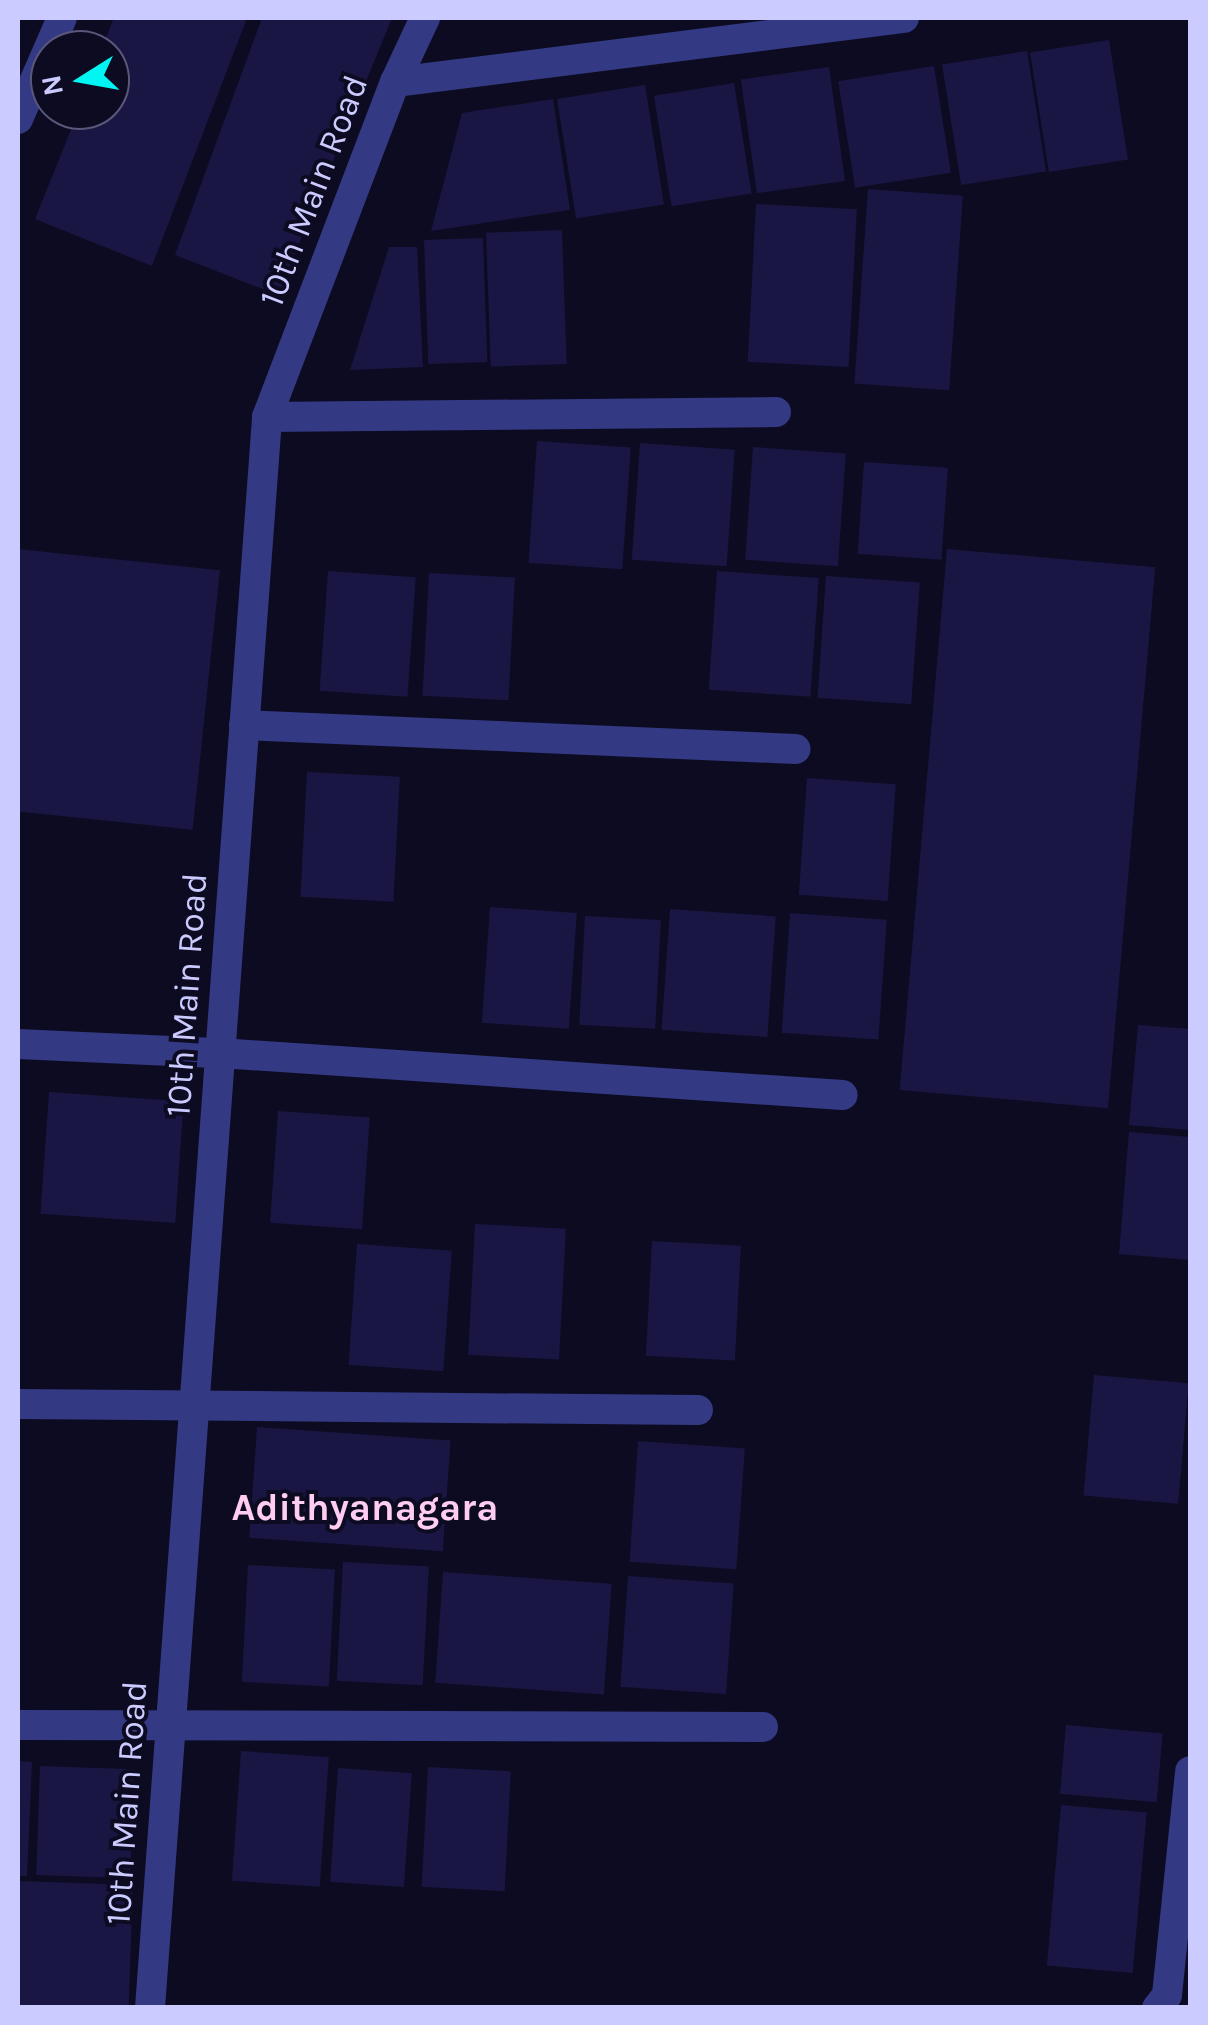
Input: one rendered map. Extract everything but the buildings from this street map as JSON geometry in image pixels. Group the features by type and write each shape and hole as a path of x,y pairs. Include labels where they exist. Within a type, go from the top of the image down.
{"street":[{"path":"18,119 62,18"},
{"name":"10th Main Road","path":"150,2008 268,417 396,82 425,18"},
{"path":"396,82 904,18"},
{"path":"268,417 776,412"},
{"path":"244,725 795,749"},
{"path":"18,1044 220,1053 842,1095"},
{"path":"18,1404 698,1410"},
{"path":"18,1725 170,1729 763,1727"},
{"path":"1157,2008 1167,1995 1190,1771"}],"district":[{"name":"Adithyanagara","path":"365,1508"}]}
